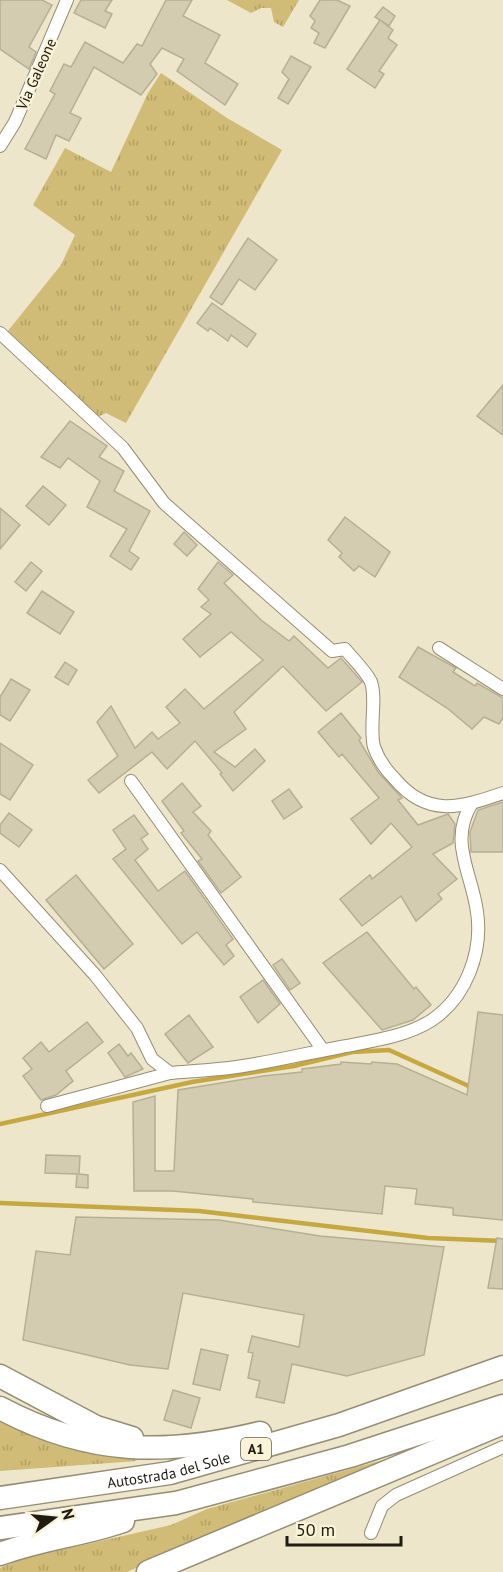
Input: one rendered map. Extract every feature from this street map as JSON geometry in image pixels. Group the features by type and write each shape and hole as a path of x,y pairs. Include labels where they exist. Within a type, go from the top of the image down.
{"highway":[{"name":"Autostrada del Sole","path":"0,1498 170,1473 339,1425 503,1367"},
{"path":"0,1376 96,1427 163,1448"},
{"path":"0,1408 24,1420 89,1443 163,1448 217,1444 448,1388"},
{"name":"Autostrada del Sole","path":"0,1528 176,1503 350,1456 503,1406"},
{"path":"148,1572 503,1422"},
{"path":"0,1554 21,1546 93,1532 176,1503"}],"street":[{"name":"Via Galeone","path":"0,146 15,122 67,0"},
{"path":"0,333 123,447 164,503 332,651 345,649 371,682 374,748 387,770 404,790 426,804 447,807 472,803 503,793"},
{"path":"439,648 503,689"},
{"path":"131,781 323,1050"},
{"path":"47,1106 170,1073 242,1066 413,1030 446,1008 463,988 473,964 478,942 478,913 460,833 462,818 472,803"},
{"path":"0,870 94,975 137,1028 152,1059 170,1073"},
{"path":"371,1533 382,1506 396,1495 503,1447"}],"green space":[{"path":"227,0 299,0 283,27 274,22 271,8 261,8 251,13"},
{"path":"161,73 227,118 282,150 126,423 106,413 98,417 7,332 61,265 75,235 33,205 65,148 111,172 148,93"},
{"path":"0,1417 130,1457 137,1461 0,1471"},
{"path":"390,1458 127,1572 0,1572 0,1568 22,1559 171,1525 207,1509"}],"building":[{"path":"0,0 42,0 52,5 29,47 36,52 29,69 0,49"},
{"path":"81,0 112,0 105,11 112,14 105,28 74,13"},
{"path":"166,0 192,0 183,16 220,35 205,63 238,84 225,105 177,71 184,59 162,48 150,64 157,74 141,95 94,67 70,113 81,118 69,141 56,135 46,159 25,149 55,94 50,91 64,64 71,67 85,42 123,63 137,44 142,46"},
{"path":"320,0 337,0 350,6 325,48 314,43 319,33 311,28 315,21 310,16"},
{"path":"383,7 395,16 389,26 375,17"},
{"path":"380,20 393,30 388,38 397,45 379,71 384,74 375,88 347,69"},
{"path":"291,56 311,67 288,104 278,98 289,79 282,72"},
{"path":"248,238 277,260 255,290 239,279 222,305 210,297"},
{"path":"212,303 256,334 247,347 231,335 228,341 210,328 208,331 197,323"},
{"path":"503,385 503,435 477,416"},
{"path":"70,421 107,446 99,457 124,471 114,491 150,511 129,551 139,558 131,570 110,556 127,529 87,507 100,481 68,458 60,468 41,457"},
{"path":"43,486 66,505 49,525 26,506"},
{"path":"0,508 20,525 0,549"},
{"path":"345,517 390,552 375,577 359,566 354,571 339,557 342,553 328,540"},
{"path":"184,532 197,545 187,556 174,544"},
{"path":"31,562 42,571 26,591 15,582"},
{"path":"218,562 233,575 224,583 261,620 289,641 294,636 328,668 341,658 362,682 326,711 283,666 234,712 246,729 214,752 235,767 255,749 265,761 233,791 220,774 222,773 195,741 167,769 152,752 99,793 88,780 118,756 97,722 111,706 135,748 152,732 158,739 180,723 166,707 185,689 204,709 263,660 231,632 200,657 183,639 211,614 201,607 209,600 198,589"},
{"path":"42,591 74,612 60,634 27,613"},
{"path":"418,647 456,668 453,672 475,686 477,683 503,698 503,718 499,724 484,717 472,729 447,708 399,677"},
{"path":"65,662 77,670 68,685 55,677"},
{"path":"11,679 30,690 10,721 0,715 0,697"},
{"path":"341,713 361,738 359,740 378,772 402,798 398,800 418,825 448,814 455,824 453,843 433,854 457,879 438,894 442,899 416,921 401,896 362,926 340,899 370,875 372,879 412,847 391,823 371,844 351,819 379,798 342,754 339,757 318,732"},
{"path":"0,743 33,765 10,800 0,794"},
{"path":"182,783 201,806 193,812 211,831 208,835 241,877 221,893 198,861 202,859 181,833 184,831 162,801"},
{"path":"289,789 302,807 284,819 272,801"},
{"path":"503,802 503,852 471,852 470,832 478,810"},
{"path":"9,813 32,830 19,847 0,833 0,825"},
{"path":"134,815 148,834 141,839 148,849 135,860 158,891 185,871 233,939 226,945 234,956 224,965 197,932 182,944 113,859 126,849 113,830"},
{"path":"76,875 133,944 104,969 46,900"},
{"path":"367,932 414,989 416,987 431,1005 413,1020 382,1030 323,963"},
{"path":"282,959 300,983 290,990 273,965"},
{"path":"263,980 280,1004 258,1023 240,997"},
{"path":"478,1012 503,1015 503,1220 453,1215 453,1208 415,1204 417,1189 385,1186 382,1214 253,1202 253,1199 173,1191 134,1191 133,1102 155,1096 155,1171 174,1171 178,1090 302,1072 302,1069 341,1064 341,1062 371,1064 372,1062 397,1064 467,1095"},
{"path":"189,1015 213,1047 188,1063 165,1034"},
{"path":"87,1022 103,1042 66,1071 73,1081 56,1095 41,1100 23,1076 32,1069 23,1058 41,1042 49,1052"},
{"path":"119,1044 128,1056 131,1053 143,1069 125,1077 108,1053"},
{"path":"46,1155 80,1156 79,1174 88,1175 88,1188 76,1187 77,1174 45,1173"},
{"path":"76,1217 219,1220 320,1236 444,1247 424,1355 347,1376 292,1364 284,1403 256,1397 260,1381 248,1378 253,1353 248,1352 252,1336 299,1347 304,1315 183,1293 168,1369 130,1365 23,1340 36,1251 70,1255"},
{"path":"497,1238 503,1239 503,1289 488,1288"},
{"path":"201,1349 228,1355 220,1390 193,1384"},
{"path":"173,1390 200,1398 191,1428 164,1420"}],"waterway":[{"path":"0,1124 192,1082 294,1066 352,1052 389,1050 473,1088"},
{"path":"0,1203 199,1211 428,1238 503,1241"}]}
